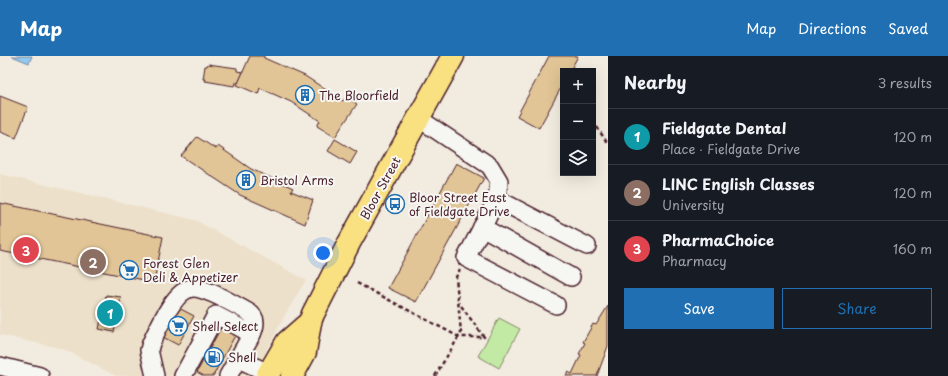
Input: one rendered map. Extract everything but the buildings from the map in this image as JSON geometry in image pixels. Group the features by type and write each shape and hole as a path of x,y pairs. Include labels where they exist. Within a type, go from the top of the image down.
{"main road":[{"name":"Bloor Street","path":"292,376 305,352 310,322 349,244 453,56"},
{"name":"Bloor Street","path":"267,375 288,342 310,322"}],"street":[{"path":"418,118 490,166 499,181 497,199 466,258 556,305"},
{"path":"497,199 587,246"},
{"path":"482,227 571,277"},
{"path":"155,376 149,350 151,343 174,300 185,290 192,288 202,290 252,314 255,322 252,334 228,376"},
{"path":"182,376 216,315 252,334"},
{"path":"239,358 267,375"},
{"path":"0,366 40,376"},
{"path":"160,376 164,374 173,376"}],"path":[{"path":"596,126 608,144"},
{"path":"435,376 461,333 456,277 466,258"},
{"path":"357,283 459,337 484,337 459,303"}],"shaded area":[{"path":"0,174 195,220 306,280 285,315 253,376 116,376 63,349 0,335"}],"green space":[{"path":"499,318 520,329 499,368 478,356"}],"water":[{"path":"12,56 32,56 29,63"}],"place":[{"name":"The Bloorfield","path":"305,95"},
{"name":"Bristol Arms","path":"246,180"},
{"name":"Bloor Street East of Fieldgate Drive","path":"395,204"},
{"name":"PharmaChoice","path":"26,250"},
{"name":"LINC English Classes","path":"93,262"},
{"name":"Forest Glen Deli & Appetizer","path":"129,270"},
{"name":"Fieldgate Dental","path":"110,313"},
{"name":"Shell Select","path":"178,326"},
{"name":"Shell","path":"214,357"}]}
